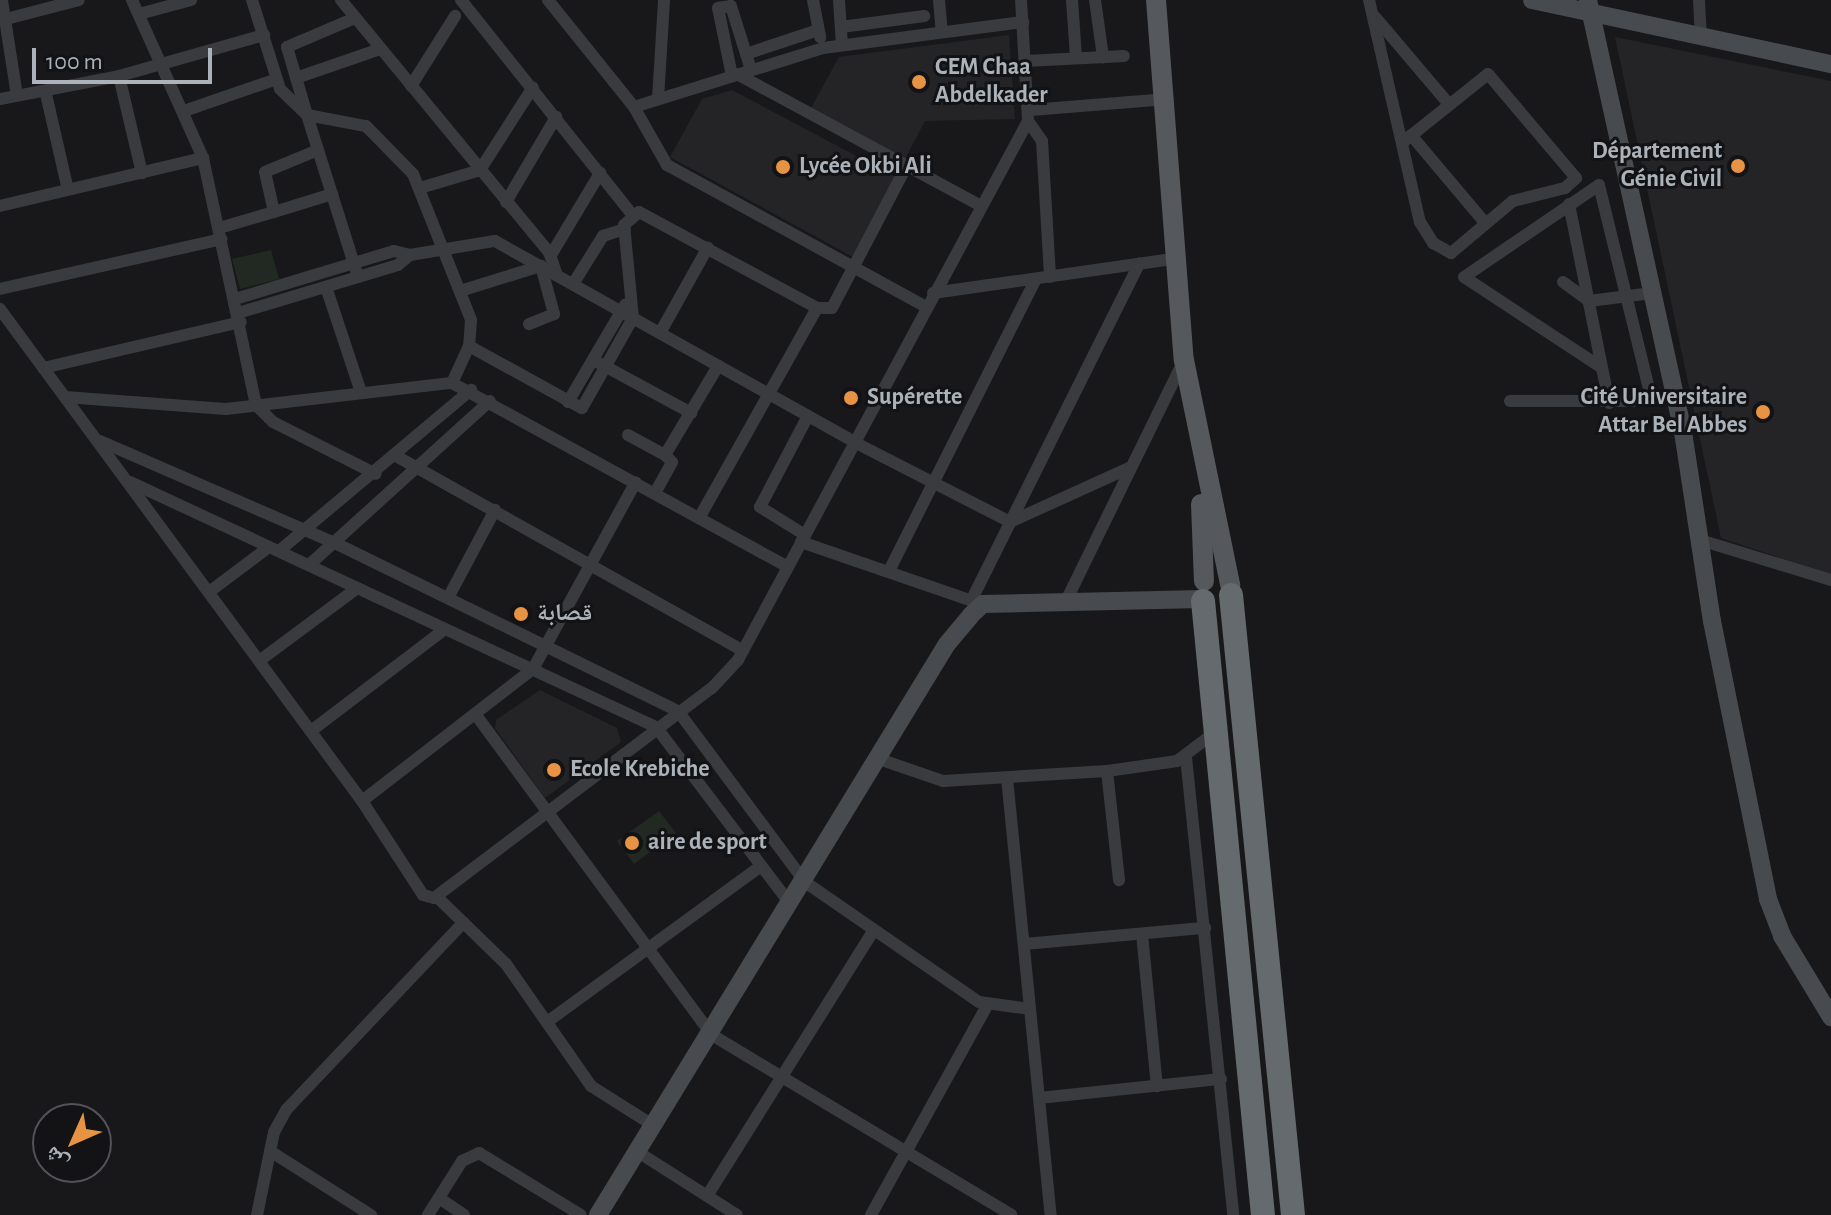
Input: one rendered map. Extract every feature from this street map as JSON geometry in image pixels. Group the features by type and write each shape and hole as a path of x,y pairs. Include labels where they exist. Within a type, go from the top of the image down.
{"highway":[{"path":"1230,590 1293,1215"},
{"path":"1203,592 1263,1215"}],"main road":[{"path":"1156,0 1168,99 1184,360 1199,456 1230,590 1217,607 1203,592 1199,456"},
{"path":"1532,0 1590,7 1701,37 1831,64"},
{"path":"1590,7 1652,293 1768,899 1782,936 1831,1017"},
{"path":"598,1215 712,1035 947,644 977,603 1064,605 1177,599 1203,592"}],"street":[{"path":"2,0 17,96"},
{"path":"6,19 79,0"},
{"path":"132,0 164,65 203,158 240,318 256,405 273,422 376,474"},
{"path":"139,14 191,0"},
{"path":"252,0 286,98 307,115 366,126 409,168 420,188 440,249 471,320 469,346 452,383"},
{"path":"341,0 551,255 557,275"},
{"path":"461,0 632,214 650,215 817,308 830,311 906,167"},
{"path":"548,0 634,107 674,170 926,307"},
{"path":"658,99 664,0"},
{"path":"813,0 823,48"},
{"path":"839,0 842,45"},
{"path":"923,0 925,34"},
{"path":"939,0 942,32"},
{"path":"1021,0 1030,115 1042,141 1050,277"},
{"path":"1072,0 1076,57"},
{"path":"1095,0 1103,57"},
{"path":"1369,0 1407,139 1420,222 1433,243 1451,253 1513,201 1571,185 1575,174 1490,75 1448,103 1407,139"},
{"path":"1699,0 1701,37"},
{"path":"751,70 730,5 718,8 734,75 979,205"},
{"path":"1373,15 1448,103"},
{"path":"411,86 455,16"},
{"path":"841,27 924,16"},
{"path":"355,18 288,43 307,115 358,277"},
{"path":"634,107 823,48 1023,22"},
{"path":"746,54 818,30"},
{"path":"0,99 46,94 164,65 264,35"},
{"path":"296,78 380,49"},
{"path":"1026,61 1124,56"},
{"path":"119,76 142,173"},
{"path":"184,111 277,79"},
{"path":"420,188 480,170 533,87"},
{"path":"46,94 68,190"},
{"path":"1030,115 1168,99"},
{"path":"437,897 656,727 716,685 743,651 979,205 1030,115"},
{"path":"506,202 556,117"},
{"path":"1407,139 1485,223"},
{"path":"274,212 264,173 318,150"},
{"path":"0,206 203,158"},
{"path":"551,255 600,173"},
{"path":"1510,401 1609,403 1652,400 1603,187 1569,204 1464,279 1602,368"},
{"path":"0,289 220,233 332,194"},
{"path":"1569,204 1609,403"},
{"path":"469,346 582,408 633,318 625,229 632,214"},
{"path":"573,284 603,236 625,229"},
{"path":"43,368 240,318 294,296 358,277 410,255 495,241 854,442 1010,522"},
{"path":"660,333 708,247"},
{"path":"235,299 394,251 410,255"},
{"path":"933,293 1178,258"},
{"path":"808,416 760,507 803,539 977,603 1010,522 1139,264"},
{"path":"460,291 541,266"},
{"path":"529,324 554,314 541,266"},
{"path":"889,571 1036,279"},
{"path":"1563,282 1589,301 1652,293"},
{"path":"291,283 294,296"},
{"path":"326,287 361,392"},
{"path":"568,402 620,311 633,298"},
{"path":"699,518 817,308"},
{"path":"0,309 362,801 423,895 437,897 506,964 597,1093 654,1126"},
{"path":"592,359 691,413"},
{"path":"1064,605 1184,360"},
{"path":"665,455 718,366"},
{"path":"65,397 182,409 256,405 452,383 471,390 788,567"},
{"path":"209,592 306,530 376,474 471,390"},
{"path":"309,565 490,401"},
{"path":"628,435 672,462 655,493"},
{"path":"97,439 335,543 548,644 678,711 805,882 987,1006 1030,1009"},
{"path":"396,456 743,651"},
{"path":"1010,522 1131,467"},
{"path":"127,481 656,727 791,905"},
{"path":"362,801 533,669 636,482"},
{"path":"448,598 495,510"},
{"path":"1700,540 1831,580"},
{"path":"259,661 356,589"},
{"path":"311,731 445,629"},
{"path":"476,715 712,1035 906,1156 1010,1215"},
{"path":"879,759 929,779 1007,778 1107,771 1186,757 1216,730"},
{"path":"1186,757 1233,1215"},
{"path":"1107,771 1119,880"},
{"path":"1007,778 1051,1215"},
{"path":"547,1022 761,866"},
{"path":"257,1215 270,1151 287,1109 464,922"},
{"path":"1024,944 1205,928"},
{"path":"707,1196 874,930"},
{"path":"1142,934 1157,1086"},
{"path":"871,1215 987,1006"},
{"path":"1039,1098 1221,1079"},
{"path":"270,1151 371,1215"},
{"path":"638,1152 737,1215"},
{"path":"428,1215 465,1158 479,1153 581,1215"},
{"path":"439,1198 464,1215"}],"shaded area":[{"name":"CEM Chaa Abdelkader","path":"1009,35 1015,119 925,121 905,159 811,108 839,57"},
{"path":"1615,37 1831,81 1831,575 1721,538"},
{"name":"Lycée Okbi Ali","path":"732,90 896,177 853,257 670,157 702,99"},
{"path":"271,250 279,279 240,289 232,259"},
{"name":"Ecole Krebiche","path":"540,690 617,728 621,742 545,798 495,728 496,720"},
{"path":"659,811 676,833 634,864 617,841"}],"place":[{"name":"CEM Chaa Abdelkader","path":"919,82"},
{"name":"Département Génie Civil","path":"1738,166"},
{"name":"Lycée Okbi Ali","path":"783,167"},
{"name":"Supérette","path":"851,398"},
{"name":"Cité Universitaire Attar Bel Abbes","path":"1763,412"},
{"name":"قصابة","path":"521,614"},
{"name":"Ecole Krebiche","path":"554,770"},
{"name":"aire de sport","path":"632,843"}]}
